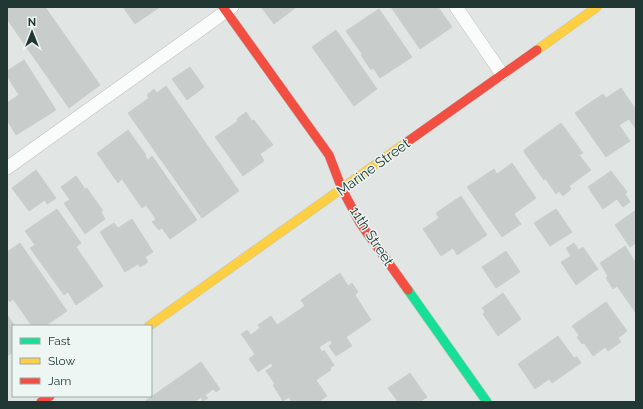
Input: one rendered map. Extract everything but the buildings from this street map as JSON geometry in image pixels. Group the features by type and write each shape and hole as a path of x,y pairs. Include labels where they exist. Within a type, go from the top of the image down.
{"street":[{"name":"Marine Street","path":"150,325 597,7"},
{"name":"11th Street","path":"227,8 329,155 342,188 360,222 487,402"}],"lane":[{"path":"456,7 502,74"},
{"path":"7,168 227,8"}],"traffic: fast":[{"path":"408,290 487,402"}],"traffic: slow":[{"path":"537,50 597,7"},
{"path":"150,325 407,142"}],"traffic: jam":[{"path":"223,7 329,155 342,189 360,223 408,290"},
{"path":"407,142 537,50"},
{"path":"41,402 48,397"}]}
